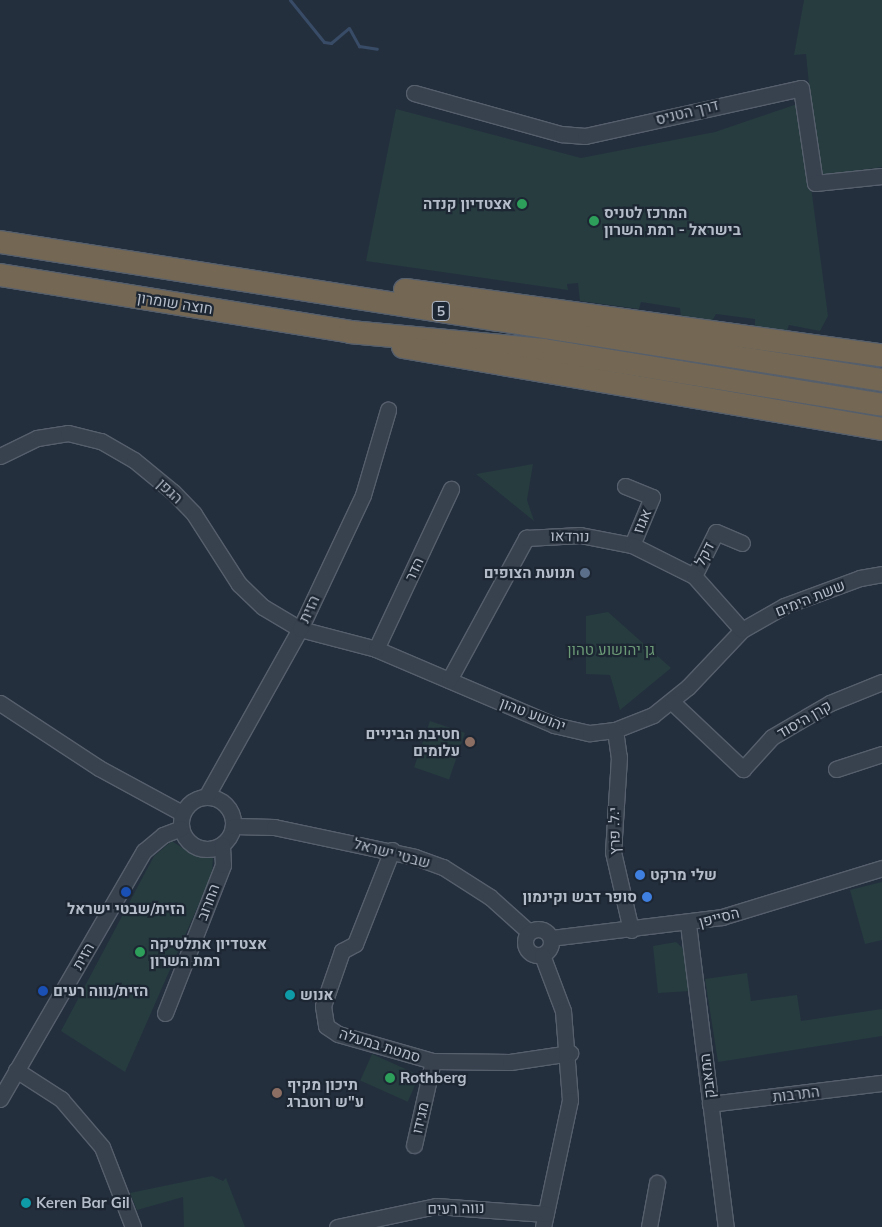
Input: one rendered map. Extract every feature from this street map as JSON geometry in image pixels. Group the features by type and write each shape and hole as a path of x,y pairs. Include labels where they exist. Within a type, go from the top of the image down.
{"highway":[{"name":"5","path":"0,242 882,380"},
{"path":"84,255 247,269 882,355"},
{"name":"חוצה שומרון","path":"0,274 350,332"},
{"name":"5","path":"350,332 544,350 882,405"},
{"path":"350,332 453,358 882,429"}],"street":[{"name":"דרך הטניס","path":"414,93 561,134 585,136 801,88 815,183 882,176"},
{"name":"הזית","path":"206,797 300,629 363,495 388,410"},
{"name":"הגפן","path":"0,456 37,438 68,433 101,441 134,460 194,514 239,584 263,607 300,629"},
{"name":"אגוז","path":"625,486 652,497 632,545"},
{"name":"הדר","path":"376,649 451,489"},
{"name":"דקל","path":"694,576 716,532 742,543"},
{"name":"נורדאו","path":"449,680 526,538 580,535 632,545 694,576 742,630"},
{"name":"ששת הימים","path":"742,630 784,606 860,578 882,574"},
{"name":"יהושע טהון","path":"300,629 376,649 554,725 590,733 615,730 672,702 742,630"},
{"name":"קרן היסוד","path":"672,702 743,768 772,737 830,703 882,682"},
{"path":"0,703 182,821 197,848 222,845 234,826 223,802 206,797 192,802 182,821"},
{"name":"י.ל. פרץ","path":"615,730 619,757 613,852 631,930"},
{"path":"836,769 882,754"},
{"name":"הזית","path":"0,1099 144,851 182,821"},
{"name":"שבטי ישראל","path":"234,826 274,826 392,850 443,868 490,897 529,932"},
{"name":"החרוב","path":"165,1012 222,865 222,845"},
{"name":"סמטת במעלה","path":"392,850 355,944 342,951 322,1014 326,1026 338,1034 434,1061 510,1062 570,1053"},
{"name":"הסייפן","path":"551,938 688,924 882,868"},
{"name":"המאבק","path":"688,924 726,1227"},
{"path":"541,929 551,938 549,949 542,955 527,950 524,940 529,932 541,929"},
{"path":"542,955 563,1011 570,1053 570,1100 544,1221"},
{"name":"מגידו","path":"414,1145 434,1061"},
{"path":"16,1070 60,1099 102,1147 133,1227"},
{"name":"התרבות","path":"710,1104 882,1083"},
{"path":"649,1227 657,1182"},
{"name":"נווה רעים","path":"337,1227 436,1206 544,1221"}],"green space":[{"path":"804,0 882,0 882,167 818,176 806,54 794,55"},
{"name":"המרכז לטניס בישראל - רמת השרון","path":"800,103 828,316 820,331 789,325 786,333 755,328 755,319 716,314 712,321 681,318 680,308 641,302 639,309 580,301 578,283 567,284 568,290 366,261 396,109 581,158 715,132"},
{"path":"533,464 527,500 534,521 476,474"},
{"name":"גן יהושוע טהון","path":"608,612 671,668 620,710 610,675 586,674 586,616"},
{"path":"430,721 465,733 449,779 414,767"},
{"name":"אצטדיון אתלטיקה רמת השרון","path":"172,841 193,855 213,857 212,874 125,1072 61,1031 154,856"},
{"path":"882,882 882,940 865,944 850,890"},
{"path":"676,942 687,952 691,991 658,993 653,946"},
{"path":"747,973 751,1001 797,995 801,1021 882,1009 882,1036 718,1062 705,979"},
{"name":"Rothberg","path":"372,1054 420,1075 408,1102 360,1080"},
{"path":"212,1176 223,1181 226,1178 245,1227 184,1227 183,1197 137,1210 130,1193"}],"waterway":[{"path":"290,0 324,42 331,43 349,28 359,46 377,49"}],"place":[{"name":"אצטדיון קנדה","path":"522,204"},
{"name":"המרכז לטניס בישראל - רמת השרון","path":"594,221"},
{"name":"תנועת הצופים","path":"585,573"},
{"name":"חטיבת הביניים עלומים","path":"470,742"},
{"name":"שלי מרקט","path":"640,875"},
{"name":"הזית/שבטי ישראל","path":"126,892"},
{"name":"סופר דבש וקינמון","path":"647,897"},
{"name":"אצטדיון אתלטיקה רמת השרון","path":"140,952"},
{"name":"הזית/נווה רעים","path":"43,991"},
{"name":"אנוש","path":"290,995"},
{"name":"Rothberg","path":"390,1078"},
{"name":"תיכון מקיף ע\"ש רוטברג","path":"277,1093"},
{"name":"Keren Bar Gil","path":"26,1203"}]}
